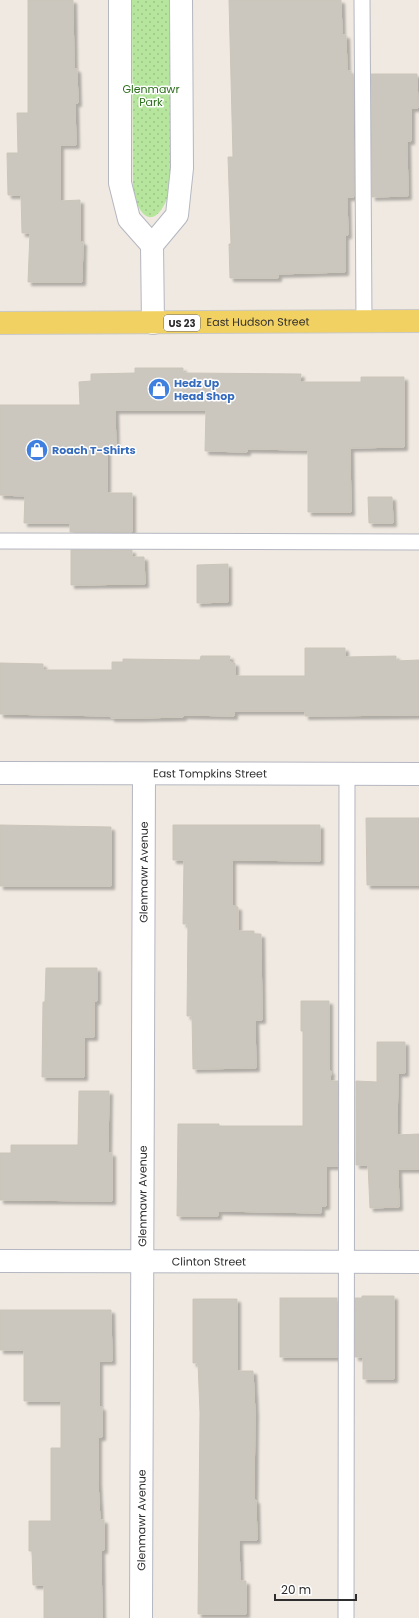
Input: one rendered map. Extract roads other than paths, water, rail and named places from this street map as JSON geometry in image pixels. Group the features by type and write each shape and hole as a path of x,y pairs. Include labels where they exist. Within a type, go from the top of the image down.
{"main road":[{"name":"East Hudson Street","path":"0,323 419,322"}],"street":[{"path":"120,0 120,183 129,219 152,245"},
{"path":"153,323 152,245 177,215 182,168 181,0"},
{"name":"East Tompkins Street","path":"0,773 419,774"},
{"name":"Glenmawr Avenue","path":"141,1618 144,774"},
{"name":"Clinton Street","path":"0,1261 419,1262"}],"lane":[{"path":"362,0 364,321"},
{"path":"0,541 419,542"},
{"path":"346,1618 347,774"}],"place":[{"name":"Hedz Up Head Shop","path":"159,389"},
{"name":"Roach T-Shirts","path":"37,450"}],"park label":[{"name":"Glenmawr Park","path":"151,95"}]}
